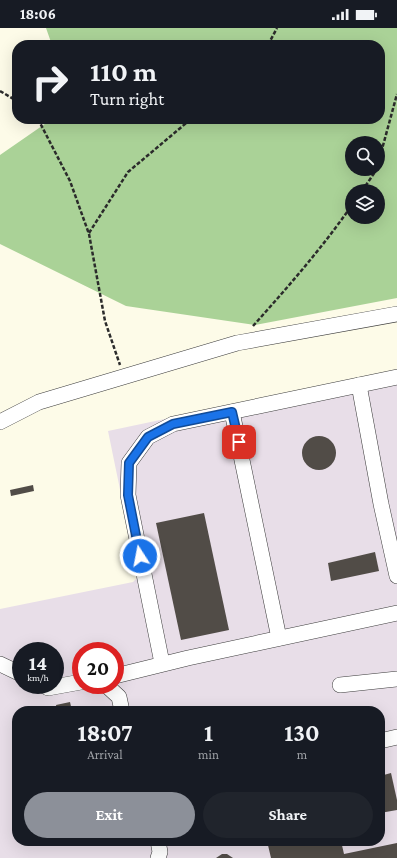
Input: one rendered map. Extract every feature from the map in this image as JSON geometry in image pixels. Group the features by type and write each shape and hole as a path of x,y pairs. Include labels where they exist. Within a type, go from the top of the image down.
{"lane":[{"path":"0,422 39,402 237,342 397,314"},
{"path":"162,663 128,495 129,463 148,437 173,424 397,377"},
{"path":"359,385 381,504 397,576"},
{"path":"232,412 279,638"},
{"path":"124,674 162,663 397,613"},
{"path":"0,664 12,670"},
{"path":"340,685 397,679"},
{"path":"116,694 119,697 121,706"},
{"path":"385,740 397,737"},
{"path":"158,858 160,852 159,846"}],"path":[{"path":"271,40 277,28"},
{"path":"0,91 12,97"},
{"path":"385,138 397,94"},
{"path":"41,124 70,182 89,234 106,321 124,376"},
{"path":"89,234 128,172 185,124"},
{"path":"237,342 283,293 345,215"}],"shaded area":[{"path":"397,370 397,858 0,858 0,609 133,582 138,577 108,431"}],"green space":[{"path":"46,28 397,28 397,298 255,325 126,306 0,244 0,155 45,124 385,124 385,40 50,40"}],"building":[{"path":"319,436 331,441 336,453 331,465 319,470 307,465 302,453 307,441"},
{"path":"33,485 34,491 11,496 10,490"},
{"path":"204,513 229,630 181,640 156,523"},
{"path":"375,552 379,571 331,581 328,563"},
{"path":"70,702 71,706 56,706"},
{"path":"391,773 397,800 397,810 385,812 385,775"},
{"path":"397,843 397,858 271,858 268,846 342,846 344,854"},
{"path":"222,854 227,854 233,858 216,858"}],"route":[{"path":"140,556 128,495 129,463 148,437 173,424 232,412 239,442"}]}
